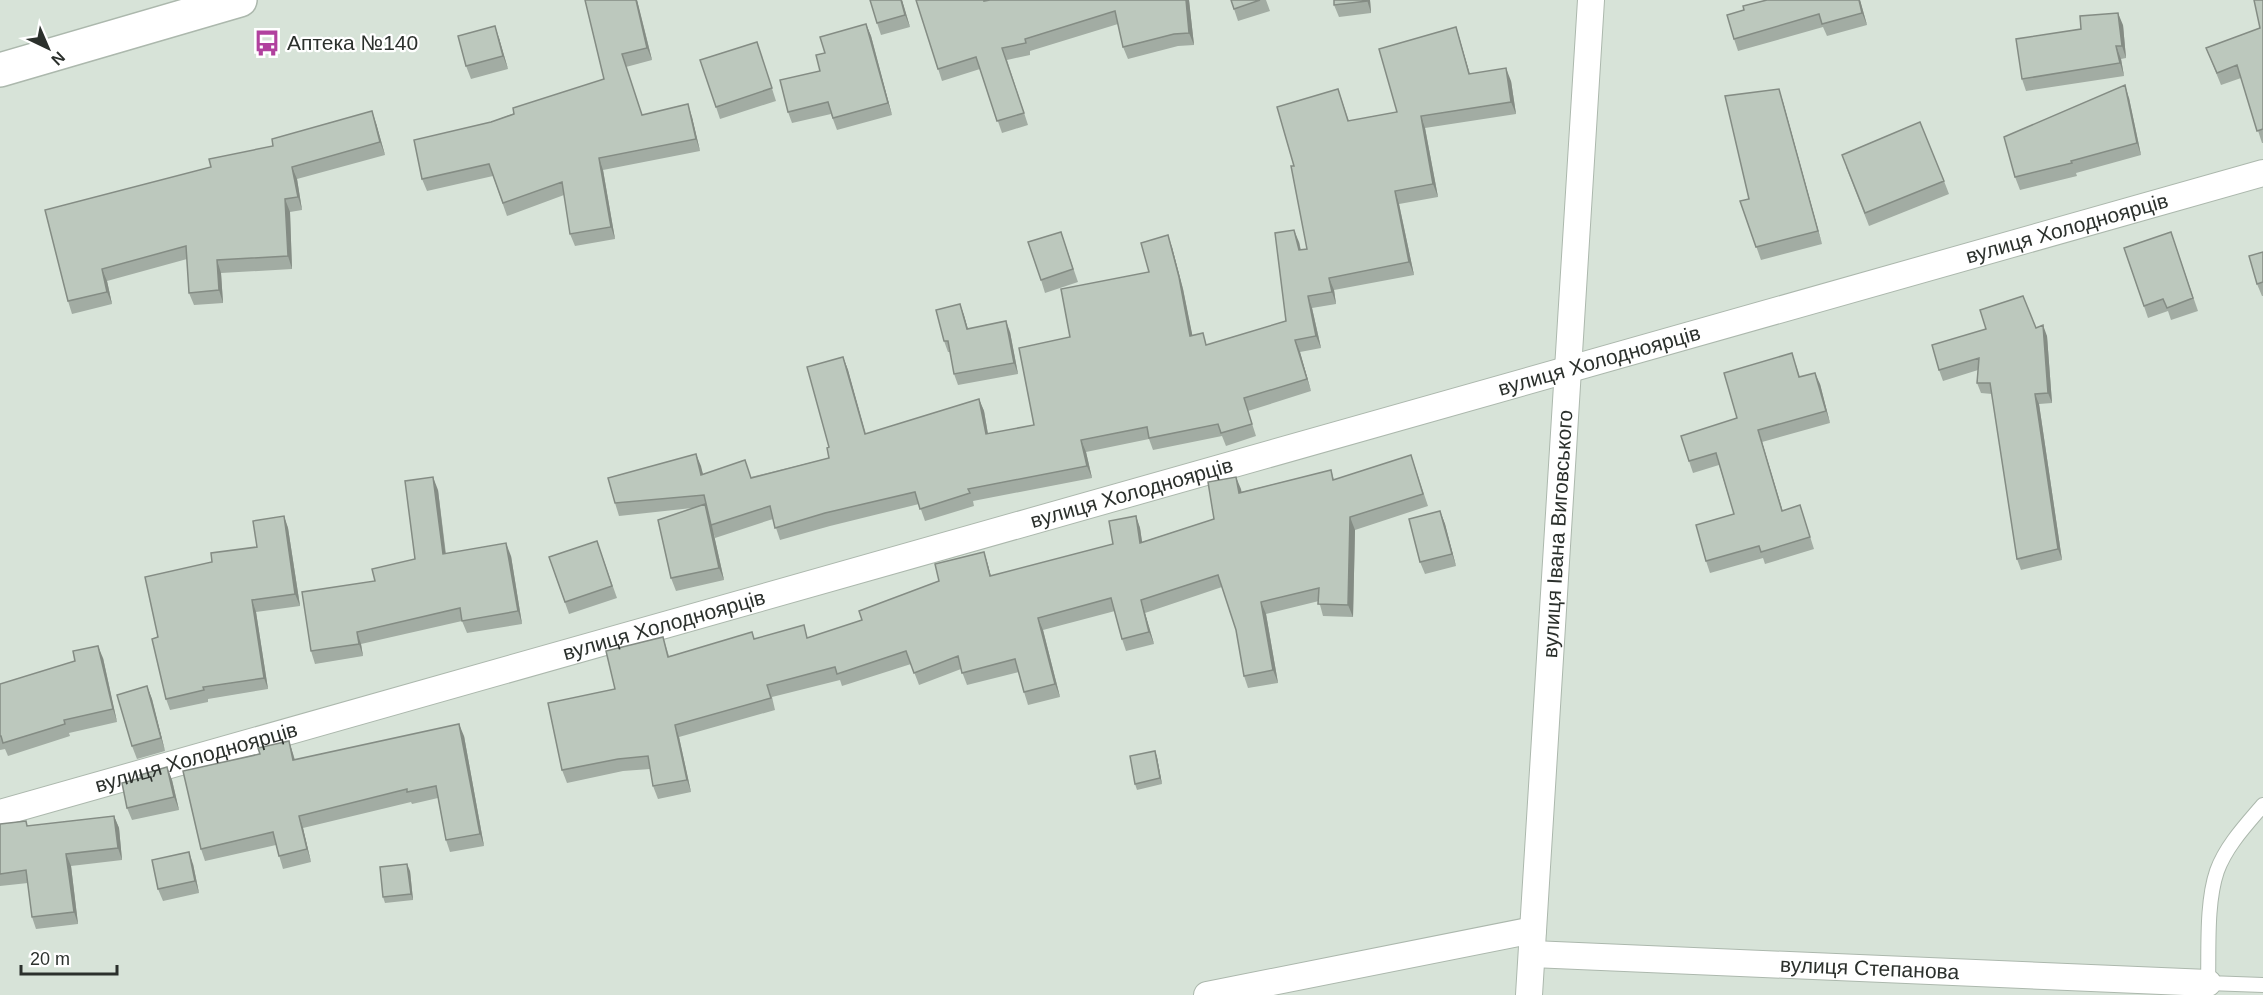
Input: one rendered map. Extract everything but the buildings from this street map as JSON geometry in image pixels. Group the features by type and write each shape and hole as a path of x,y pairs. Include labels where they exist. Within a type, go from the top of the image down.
{"main road":[{"path":"0,70 240,0"}],"street":[{"name":"вулиця Івана Виговського","path":"1529,995 1591,0"},
{"name":"вулиця Холодноярців","path":"0,813 2263,173"},
{"name":"вулиця Степанова","path":"1207,995 1533,942 2208,983"}],"lane":[{"path":"2263,806 2234,839 2217,871 2210,912 2208,983 2263,986"}],"place":[{"name":"Аптека №140","path":"267,43"}]}
